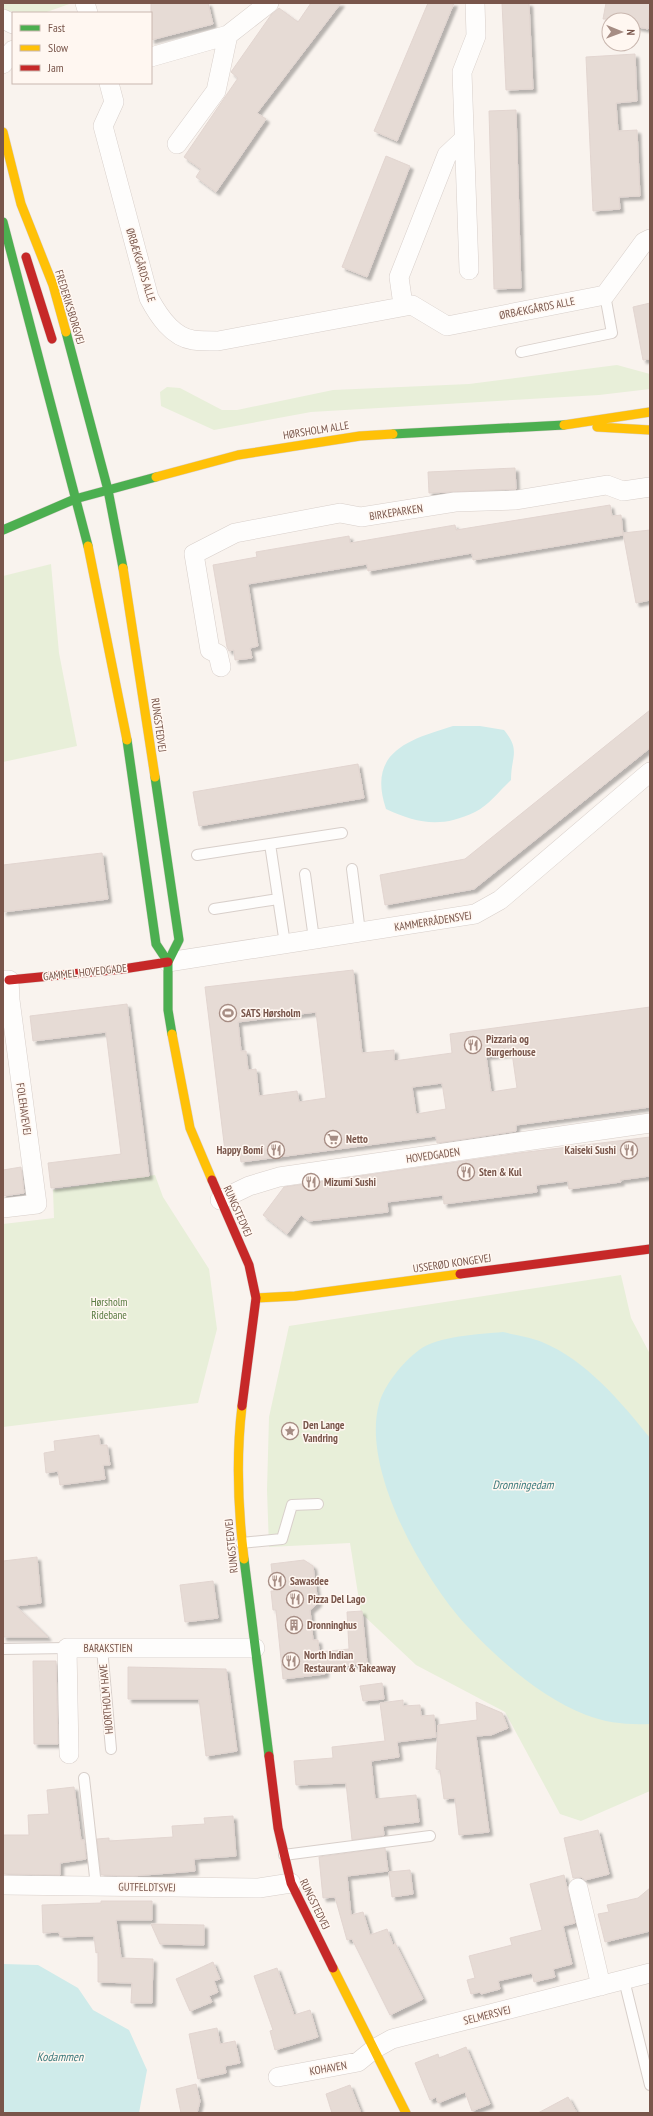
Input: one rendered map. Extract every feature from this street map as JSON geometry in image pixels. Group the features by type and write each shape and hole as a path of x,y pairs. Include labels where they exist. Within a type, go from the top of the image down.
{"main road":[{"name":"FREDERIKSBORGVEJ","path":"3,132 21,204 52,284 108,490"},
{"path":"3,214 17,231"},
{"path":"3,222 75,499 106,628 129,748 156,944 168,962"},
{"path":"21,245 45,314 55,350"},
{"name":"HØRSHOLM ALLE","path":"3,530 75,499 238,455 360,436 568,425 650,412"},
{"name":"HØRSHOLM ALLE","path":"568,425 634,431 650,430"},
{"path":"92,468 108,490"},
{"name":"RUNGSTEDVEJ","path":"108,490 130,602 179,940 168,962 168,1010 183,1099 190,1128 248,1265 256,1298 238,1441 241,1543 278,1828 291,1883 406,2113"},
{"path":"75,499 93,522"},
{"path":"122,623 134,682 148,780 161,819"},
{"name":"GAMMEL HOVEDGADE","path":"6,980 123,969 168,962"},
{"name":"USSERØD KONGEVEJ","path":"256,1298 295,1296 650,1249"}],"street":[{"path":"152,57 228,35 269,3"},
{"path":"469,270 462,72 476,36 475,3"},
{"path":"3,19 12,24"},
{"path":"177,144 216,92 228,35"},
{"path":"3,64 12,51"},
{"name":"ØRBÆKGÅRDS ALLE","path":"109,84 114,102 103,126 149,298 160,319 176,332 192,340 218,341 403,305 416,306 446,326 605,295"},
{"path":"403,305 398,277 447,154 464,139"},
{"path":"605,295 644,242 650,239"},
{"name":"BIRKEPARKEN","path":"221,667 218,654 210,650 194,554 235,533 340,513 361,517 454,502 516,500 607,485 623,491 650,487"},
{"name":"KAMMERRÅDENSVEJ","path":"168,962 475,914 500,900 650,772"},
{"name":"FOLEHAVEVEJ","path":"3,1208 37,1204 10,1000 6,980"},
{"name":"HOVEDGADEN","path":"220,1200 249,1186 279,1178 650,1123"},
{"name":"BARAKSTIEN","path":"69,1754 67,1648 255,1648"},
{"name":"GUTFELDTSVEJ","path":"3,1885 259,1888 291,1883"},
{"path":"578,1888 601,1986"},
{"name":"SELMERSVEJ","path":"374,2049 392,2039 650,1973"},
{"name":"KOHAVEN","path":"278,2077 358,2062 374,2049"}],"lane":[{"path":"521,352 612,333 605,295"},
{"path":"197,855 342,833"},
{"path":"270,844 285,944"},
{"path":"352,869 360,932"},
{"path":"305,874 314,939"},
{"path":"214,909 278,899"},
{"path":"241,1543 282,1539 292,1505 318,1504"},
{"path":"3,1649 67,1648"},
{"name":"HJORTHOLM HAVE","path":"102,1648 111,1750"},
{"path":"84,1778 96,1886"},
{"path":"284,1855 430,1836"},
{"path":"624,1980 650,2085"}],"green space":[{"path":"3,3 72,3 47,12 4,11"},
{"path":"617,365 650,374 650,389 599,395 311,412 214,430 161,406 160,392 167,387 180,388 222,410 237,410 333,390 469,384"},
{"path":"51,564 59,653 77,746 3,762 3,576"},
{"name":"Hørsholm Ridebane","path":"155,1175 163,1197 209,1269 217,1329 198,1403 3,1427 3,1224 54,1218 53,1190"},
{"path":"621,1275 631,1318 650,1354 650,1791 581,1821 560,1814 505,1712 416,1665 361,1613 350,1543 269,1547 267,1490 269,1417 289,1326"}],"water":[{"path":"453,726 480,726 504,730 514,749 511,780 480,809 463,817 452,820 441,822 420,821 386,809 382,790 382,774 387,761 396,751 407,743 436,731"},
{"name":"Dronningedam","path":"503,1332 528,1337 542,1342 573,1360 602,1383 650,1438 650,1724 618,1723 586,1715 552,1698 506,1664 466,1625 449,1605 415,1552 387,1490 379,1459 376,1430 381,1397 395,1374 413,1355 427,1345 459,1336"},
{"name":"Kodammen","path":"3,1964 38,1965 78,1988 93,2010 129,2030 147,2070 139,2113 3,2113"}],"building":[{"path":"151,3 208,3 213,24 152,40"},
{"path":"311,3 341,3 257,113 266,119 216,192 196,177 201,169 184,157 238,78 231,72 271,15 279,8 298,22"},
{"path":"428,3 454,3 397,141 374,131"},
{"path":"502,3 529,3 533,89 506,90"},
{"path":"606,3 650,3 648,29 641,28 641,12 604,12"},
{"path":"635,54 637,101 616,103 618,131 637,130 640,196 619,197 620,209 593,211 586,57"},
{"path":"516,110 521,288 494,289 489,111"},
{"path":"386,156 410,166 367,277 342,267"},
{"path":"650,303 650,359 643,360 633,307"},
{"path":"515,468 516,489 429,493 428,472"},
{"path":"610,505 612,516 621,515 623,535 473,560 472,553 368,571 367,564 248,584 258,646 250,648 252,658 235,660 234,650 229,651 227,647 213,565 257,557 256,552 349,536 350,543 455,525 456,530"},
{"path":"650,530 650,600 636,603 623,533"},
{"path":"650,710 650,748 474,889 385,905 380,875 465,859"},
{"path":"358,764 364,798 199,826 193,792"},
{"path":"102,853 108,899 3,912 3,865"},
{"path":"353,970 362,1053 394,1050 394,1061 452,1053 450,1034 650,1007 650,1107 516,1125 516,1131 437,1143 436,1136 241,1162 239,1149 225,1151 205,987","holes":["316,1012 326,1098 299,1102 297,1091 259,1096 256,1069 248,1070 246,1051 241,1051 238,1022","512,1053 517,1088 491,1092 486,1056","442,1083 446,1109 416,1114 412,1087"]},
{"path":"127,1004 149,1176 51,1188 48,1163 121,1154 106,1032 33,1041 30,1016"},
{"path":"650,1137 650,1176 620,1180 621,1182 569,1189 568,1181 536,1185 537,1192 444,1204 443,1195 387,1202 388,1212 309,1221 301,1215 287,1234 263,1215 284,1187 519,1153"},
{"path":"21,1167 24,1193 3,1196 3,1170"},
{"path":"99,1435 100,1445 107,1445 110,1465 103,1465 105,1479 60,1485 58,1471 46,1473 44,1453 55,1451 54,1441"},
{"path":"37,1557 41,1603 16,1606 48,1637 3,1637 3,1561"},
{"name":"Dronninghus","path":"304,1560 313,1566 318,1603 310,1610 313,1640 318,1640 319,1652 349,1649 347,1612 362,1611 367,1663 325,1668 325,1674 283,1679 276,1610 273,1610 271,1591 274,1591 271,1564"},
{"path":"213,1581 218,1618 185,1622 180,1585"},
{"path":"33,1661 56,1661 58,1744 34,1744"},
{"path":"128,1667 226,1669 237,1751 206,1756 199,1699 128,1699"},
{"path":"382,1683 384,1699 363,1701 360,1686"},
{"path":"403,1700 403,1706 420,1705 421,1716 434,1715 436,1737 397,1742 399,1757 371,1761 375,1799 416,1795 419,1822 383,1826 384,1835 352,1840 346,1783 296,1785 294,1761 333,1758 332,1747 385,1741 380,1703"},
{"path":"476,1702 502,1713 508,1728 491,1735 476,1736 489,1832 459,1835 455,1798 444,1799 440,1770 436,1769 438,1725 477,1720"},
{"path":"74,1787 81,1840 84,1840 86,1859 60,1863 60,1875 3,1874 3,1835 29,1835 28,1815 49,1814 47,1790"},
{"path":"233,1816 236,1856 194,1859 195,1871 132,1876 101,1875 97,1839 109,1838 109,1841 173,1837 172,1826 205,1824 204,1818"},
{"path":"598,1830 609,1874 585,1880 581,1877 573,1878 564,1838"},
{"path":"385,1848 388,1871 347,1876 351,1915 363,1912 370,1935 387,1929 393,1945 395,1943 423,1999 390,2015 352,1939 347,1940 335,1897 323,1898 319,1857"},
{"path":"410,1870 413,1894 392,1897 389,1872"},
{"path":"564,1875 575,1923 563,1926 572,1964 553,1969 555,1977 534,1982 532,1973 498,1981 500,1989 481,1994 480,1992 471,1994 467,1980 475,1978 469,1956 512,1945 510,1938 542,1930 530,1884"},
{"path":"650,1888 650,1931 605,1942 598,1914 609,1912 607,1905 638,1898"},
{"path":"101,1901 152,1901 152,1920 116,1920 121,1958 153,1959 152,2003 131,2003 132,1983 98,1982 98,1952 96,1953 94,1936 60,1937 59,1932 43,1933 42,1905 101,1903"},
{"path":"151,1924 204,1925 204,1945 160,1944"},
{"path":"213,1962 220,1979 214,1981 218,1992 209,1996 212,2002 190,2011 176,1979"},
{"path":"277,1968 294,2015 310,2010 318,2037 275,2050 270,2031 273,2030 254,1976"},
{"path":"217,2028 220,2044 235,2041 240,2063 225,2066 226,2073 198,2079 189,2034"},
{"path":"466,2047 490,2104 472,2111 465,2092 438,2103 436,2097 430,2100 415,2063 438,2054 439,2058"},
{"path":"196,2084 200,2101 197,2113 181,2113 176,2089"},
{"path":"350,2085 361,2113 332,2113 326,2094"},
{"path":"568,2097 577,2113 538,2113"}],"traffic: fast":[{"path":"3,222 88,546"},
{"path":"66,332 108,490 123,568"},
{"path":"393,434 564,425"},
{"path":"3,530 75,499 156,477"},
{"path":"127,740 156,944 168,962"},
{"path":"155,777 179,940 168,962 168,1010 172,1034"},
{"path":"244,1559 269,1756"}],"traffic: slow":[{"path":"3,132 21,204 53,285 66,332"},
{"path":"564,425 650,412"},
{"path":"597,427 650,430"},
{"path":"156,477 238,455 360,436 393,434"},
{"path":"88,546 127,740"},
{"path":"123,568 155,777"},
{"path":"172,1034 190,1128 212,1180"},
{"path":"256,1298 295,1296 460,1274"},
{"path":"242,1406 238,1482 244,1559"},
{"path":"333,1968 406,2113"}],"traffic: jam":[{"path":"26,257 52,339"},
{"path":"9,980 123,969 168,962"},
{"path":"212,1180 249,1265 256,1298 242,1406"},
{"path":"460,1274 650,1249"},
{"path":"269,1756 278,1828 291,1883 333,1968"}],"place":[{"name":"SATS Hørsholm","path":"228,1013"},
{"name":"Pizzaria og Burgerhouse","path":"473,1045"},
{"name":"Netto","path":"333,1139"},
{"name":"Happy Bomí","path":"276,1150"},
{"name":"Kaiseki Sushi","path":"629,1150"},
{"name":"Sten & Kul","path":"466,1172"},
{"name":"Mizumi Sushi","path":"311,1182"},
{"name":"Den Lange Vandring","path":"290,1431"},
{"name":"Sawasdee","path":"277,1581"},
{"name":"Pizza Del Lago","path":"295,1599"},
{"name":"Dronninghus","path":"294,1625"},
{"name":"North Indian Restaurant & Takeaway","path":"291,1661"}]}
